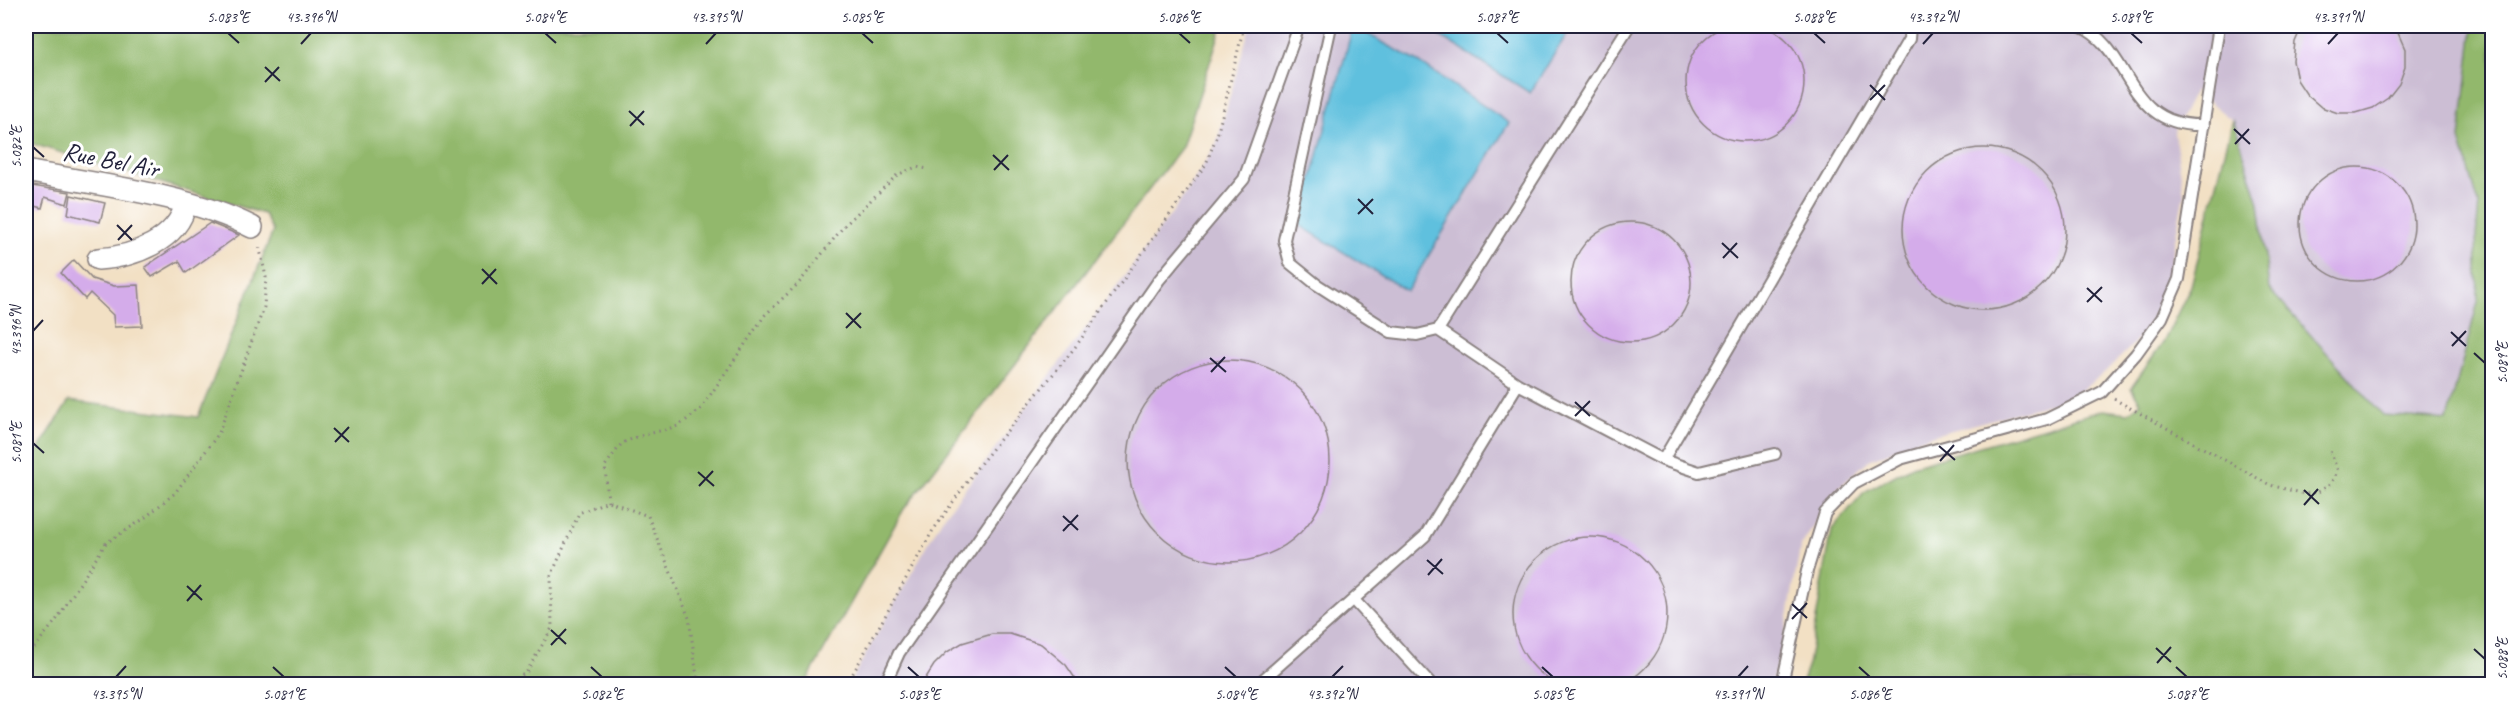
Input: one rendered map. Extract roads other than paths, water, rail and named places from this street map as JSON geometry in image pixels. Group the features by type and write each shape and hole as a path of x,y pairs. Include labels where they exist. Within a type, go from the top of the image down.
{"street":[{"name":"Rue Bel Air","path":"26,171 186,202 232,217 252,227"},
{"name":"Rue Bel Air","path":"98,259 129,255 170,232 181,220 186,202"}],"lane":[{"path":"885,684 899,653 1159,280 1244,179 1299,26"},
{"path":"1331,26 1284,240 1290,263 1316,284 1390,332 1417,335 1438,330 1629,26"},
{"path":"1663,460 1909,39 1910,26"},
{"path":"2079,26 2102,41 2128,82 2162,117 2187,126 2204,125"},
{"path":"1782,684 1807,571 1825,513 1854,483 1900,459 2048,419 2102,392 2136,354 2162,318 2180,279 2219,26"},
{"path":"1438,330 1518,384 1663,460 1699,472 1775,453"},
{"path":"1258,684 1425,536 1518,384"},
{"path":"1354,600 1431,684"}],"water":[{"path":"1353,26 1420,63 1509,123 1407,291 1299,225"},
{"path":"1447,26 1572,26 1530,93 1440,36"}]}
